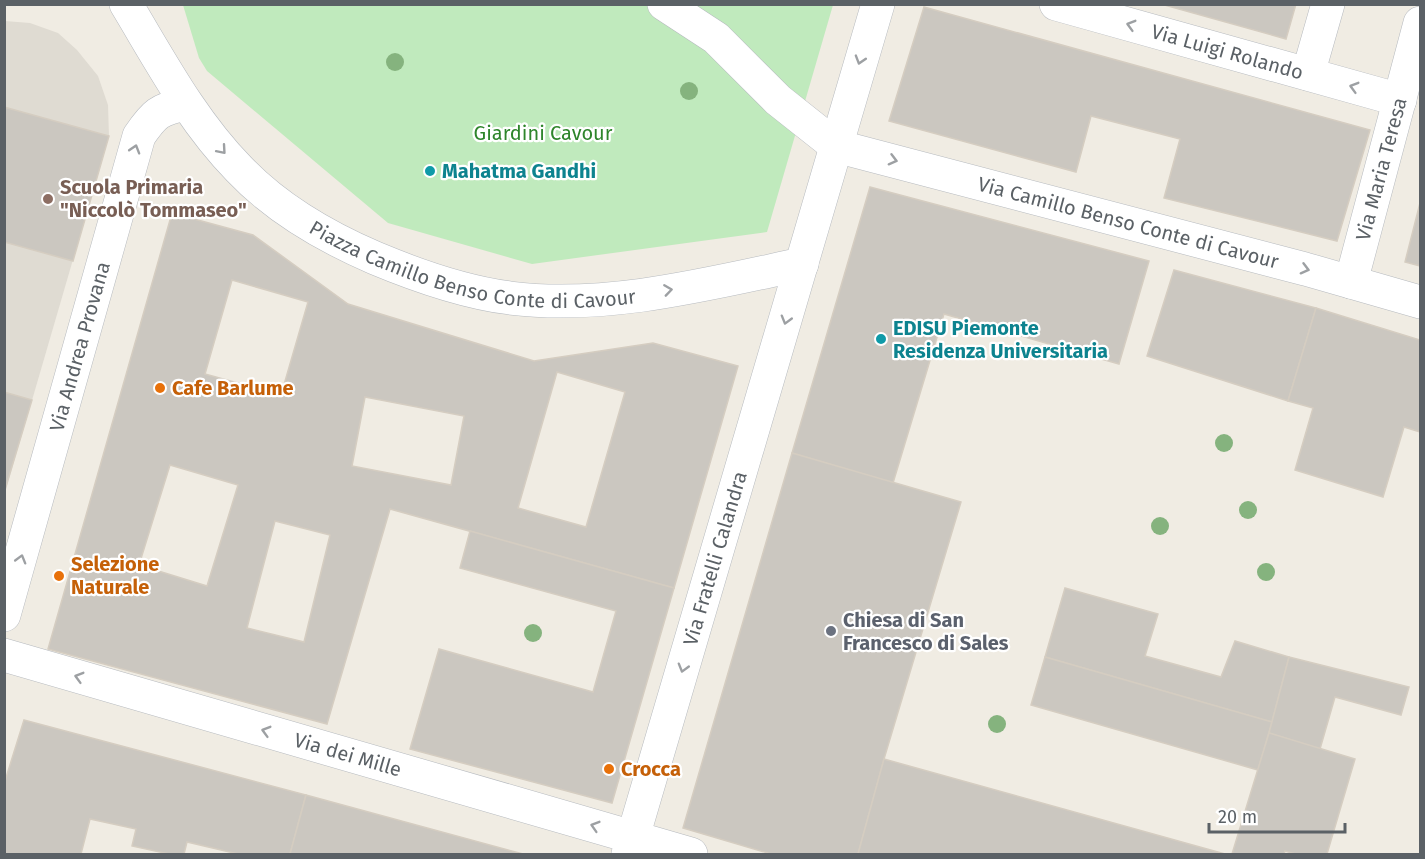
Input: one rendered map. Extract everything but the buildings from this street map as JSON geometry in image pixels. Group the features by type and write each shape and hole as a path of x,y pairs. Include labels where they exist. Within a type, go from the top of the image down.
{"street":[{"name":"Piazza Camillo Benso Conte di Cavour","path":"126,4 186,104 239,170 256,186 298,218 348,246 419,275 460,288 493,295 567,300 610,298 698,286 802,264"},
{"path":"664,4 716,38 778,100 836,146"},
{"path":"711,4 716,38"},
{"path":"802,264 878,4"},
{"name":"Via Luigi Rolando","path":"1056,4 1400,100"},
{"path":"1308,74 1328,4"},
{"name":"Via Maria Teresa","path":"1351,282 1420,22"},
{"name":"Via Andrea Provana","path":"4,615 139,136 150,120 165,108 186,104"},
{"name":"Via Camillo Benso Conte di Cavour","path":"836,146 1420,302"},
{"name":"Via Fratelli Calandra","path":"631,846 802,264"},
{"name":"Via dei Mille","path":"4,655 631,846 691,855"}],"shaded area":[{"name":"Scuola Primaria \"Niccolò Tommaseo\"","path":"5,21 30,23 58,33 77,50 98,76 108,105 109,136 5,493"}],"green space":[{"name":"Giardini Cavour","path":"183,5 833,5 767,232 532,264 388,223 207,71 199,58"}],"place":[{"name":"Mahatma Gandhi","path":"430,171"},
{"name":"Scuola Primaria \"Niccolò Tommaseo\"","path":"48,199"},
{"name":"EDISU Piemonte Residenza Universitaria","path":"881,339"},
{"name":"Cafe Barlume","path":"160,388"},
{"name":"Selezione Naturale","path":"59,576"},
{"name":"Chiesa di San Francesco di Sales","path":"831,631"},
{"name":"Crocca","path":"609,769"}]}
